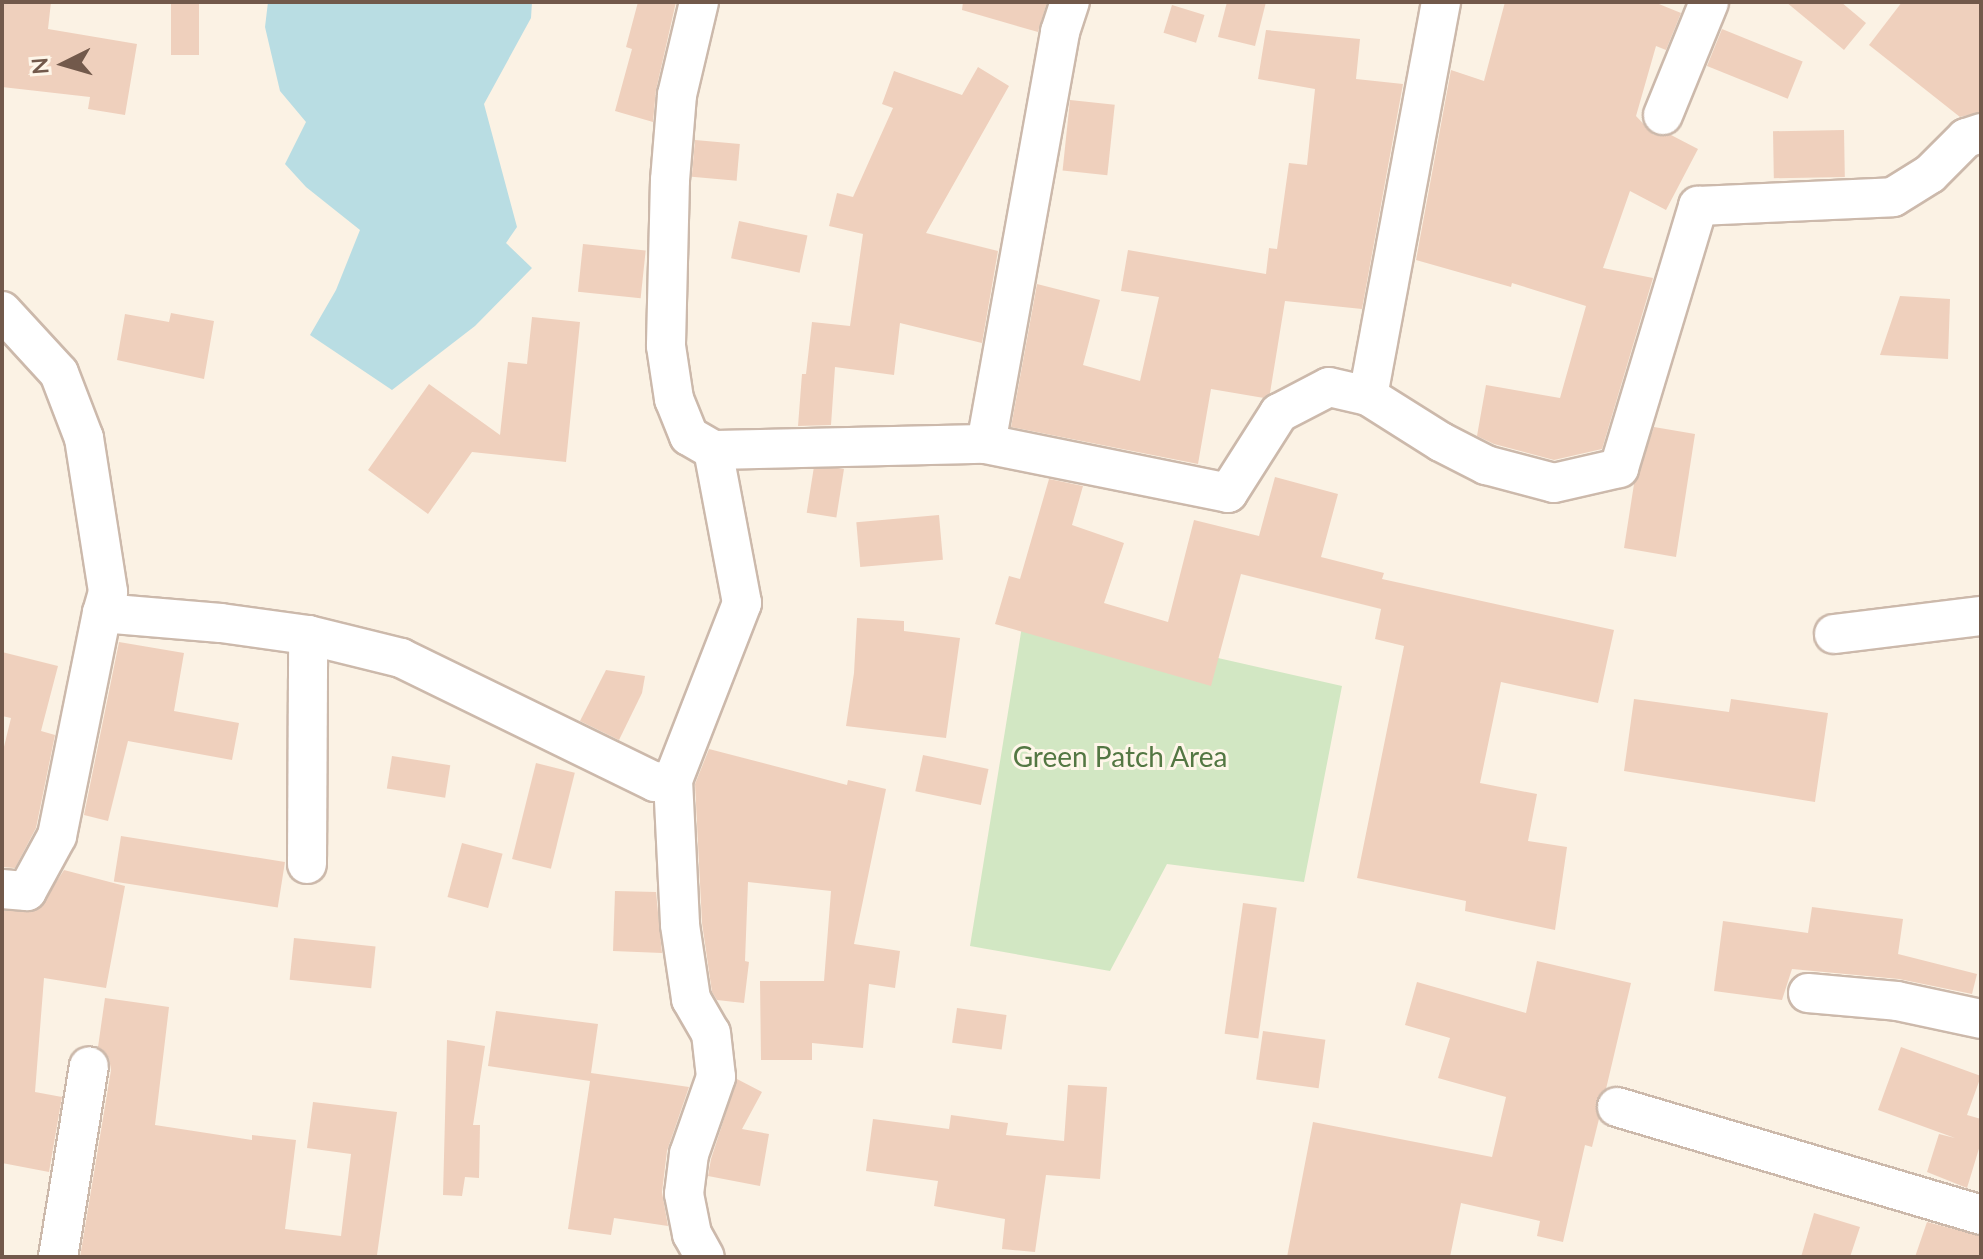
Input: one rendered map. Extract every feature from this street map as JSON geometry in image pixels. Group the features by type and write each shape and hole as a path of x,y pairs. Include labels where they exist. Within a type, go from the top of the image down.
{"street":[{"path":"699,2 677,95 670,180 666,346 674,399 689,436 713,450 986,444 1228,493 1279,413 1329,387 1368,396 1441,442 1486,465 1554,483 1619,468 1698,206 1893,197 1930,174 1966,138 1981,133"},
{"path":"986,444 1060,32 1070,2"},
{"path":"1368,396 1441,2"},
{"path":"1663,115 1709,2"},
{"path":"2,311 59,373 84,438 108,592 57,836 27,891 2,889"},
{"path":"705,1257 692,1234 684,1194 689,1154 716,1077 711,1033 691,999 680,925 673,780 742,603 713,450"},
{"path":"102,613 221,623 308,635 401,658 655,782 673,780"},
{"path":"1834,634 1981,616"},
{"path":"307,864 308,635"},
{"path":"1808,993 1897,1001 1981,1019"},
{"path":"58,1257 89,1066"},
{"path":"1617,1107 1981,1215"}],"green space":[{"name":"Green Patch Area","path":"1024,614 1342,686 1304,882 1167,864 1110,971 970,946"}],"water":[{"path":"268,2 532,2 531,18 484,104 517,227 506,243 532,268 475,326 392,390 310,335 336,290 360,230 306,187 285,164 306,122 280,91 265,27"}],"building":[{"path":"2,2 51,2 48,29 137,44 125,115 88,109 90,97 2,87"},
{"path":"171,2 199,2 199,55 171,55"},
{"path":"638,2 676,2 656,90 653,122 615,111 632,49 626,47"},
{"path":"963,2 1047,2 1038,32 962,10"},
{"path":"1227,2 1266,2 1255,46 1218,37"},
{"path":"1505,2 1654,2 1681,13 1666,50 1656,46 1636,116 1654,135 1671,135 1698,149 1666,210 1630,191 1603,268 1653,278 1602,449 1554,460 1494,444 1477,436 1486,385 1560,398 1586,306 1512,283 1511,287 1416,260 1451,70 1484,81"},
{"path":"1786,2 1841,2 1866,23 1844,50"},
{"path":"1902,2 1981,2 1981,112 1960,117 1869,45"},
{"path":"1172,5 1205,15 1196,43 1164,33"},
{"path":"1722,29 1803,62 1788,99 1707,66"},
{"path":"1266,30 1360,39 1356,79 1403,84 1362,309 1285,301 1270,393 1264,398 1211,389 1198,464 1011,427 1037,284 1100,300 1083,365 1140,381 1159,297 1121,291 1128,250 1266,274 1269,248 1277,249 1289,163 1307,165 1315,89 1258,79"},
{"path":"978,67 1009,86 926,233 998,251 982,343 900,323 894,375 835,367 831,425 798,426 802,374 806,374 812,322 850,326 863,234 829,226 837,193 853,197 893,108 882,104 894,71 962,95"},
{"path":"1070,100 1115,105 1107,175 1063,171"},
{"path":"1844,130 1845,177 1774,178 1773,131"},
{"path":"695,140 740,144 737,181 692,177"},
{"path":"739,221 807,236 800,273 731,258"},
{"path":"583,244 646,251 641,298 578,292"},
{"path":"1900,296 1950,299 1948,359 1880,355"},
{"path":"171,313 214,321 204,379 117,360 125,314 169,322"},
{"path":"532,317 580,322 566,462 472,452 428,514 368,470 429,384 500,435 508,362 527,364"},
{"path":"1654,427 1695,434 1676,557 1624,548 1634,484"},
{"path":"814,464 844,469 836,517 807,513"},
{"path":"1275,477 1338,494 1321,557 1384,573 1382,579 1614,630 1598,703 1501,682 1480,783 1537,794 1528,841 1567,847 1555,930 1465,911 1466,901 1357,878 1404,646 1375,639 1381,609 1241,574 1211,686 995,624 1009,576 1020,579 1049,479 1083,486 1072,525 1124,543 1104,603 1168,622 1194,520 1259,536"},
{"path":"939,515 943,560 860,567 856,522"},
{"path":"857,618 904,621 904,631 960,638 946,738 846,726 854,673"},
{"path":"119,642 184,653 174,711 239,723 232,760 128,741 108,821 84,815"},
{"path":"2,652 58,666 41,731 55,735 36,828 15,868 2,867 2,755 11,718 2,716"},
{"path":"606,670 645,676 642,693 619,740 580,721"},
{"path":"1634,699 1729,712 1731,699 1828,713 1815,802 1624,771"},
{"path":"709,749 847,785 848,780 886,789 854,944 900,951 895,988 869,984 863,1048 812,1043 812,1060 761,1060 760,981 824,981 831,891 748,882 745,961 749,962 744,1003 717,1000 712,992 702,923 695,784"},
{"path":"923,755 989,769 981,805 915,791"},
{"path":"392,756 450,765 445,798 387,789"},
{"path":"536,763 575,773 551,869 512,859"},
{"path":"121,836 285,862 278,907 114,881"},
{"path":"462,843 503,854 488,908 448,897"},
{"path":"64,870 125,886 106,988 44,978 35,1092 62,1097 49,1172 2,1163 2,911 38,910"},
{"path":"615,891 656,892 662,953 613,951"},
{"path":"1243,903 1277,908 1258,1038 1225,1034"},
{"path":"1812,907 1903,919 1898,954 1977,974 1972,994 1899,979 1792,969 1782,1000 1714,991 1723,921 1808,933"},
{"path":"294,938 376,947 371,988 290,980"},
{"path":"1537,961 1631,983 1606,1089 1596,1102 1599,1119 1592,1147 1585,1145 1563,1242 1537,1236 1540,1221 1461,1203 1450,1257 1287,1257 1313,1122 1492,1157 1506,1097 1438,1078 1450,1038 1405,1025 1417,982 1526,1013"},
{"path":"105,998 169,1007 155,1125 252,1140 252,1135 296,1140 285,1229 341,1236 351,1154 307,1148 313,1102 397,1112 377,1255 80,1257 111,1070 109,1058 98,1047"},
{"path":"957,1008 1007,1015 1002,1050 952,1043"},
{"path":"496,1011 598,1024 591,1073 689,1087 667,1151 662,1192 668,1226 614,1218 611,1235 568,1229 590,1081 488,1066"},
{"path":"1263,1031 1325,1040 1319,1088 1256,1080"},
{"path":"447,1040 485,1046 473,1125 480,1125 479,1178 465,1177 462,1196 443,1195"},
{"path":"1901,1047 1981,1076 1967,1115 1981,1119 1981,1142 1967,1188 1927,1172 1939,1134 1955,1138 1878,1110"},
{"path":"737,1079 762,1092 742,1129 769,1134 760,1186 708,1176"},
{"path":"1068,1085 1107,1087 1100,1179 1046,1175 1035,1252 1002,1249 1005,1219 934,1206 938,1181 866,1171 873,1119 949,1129 951,1115 1008,1123 1006,1135 1064,1141"},
{"path":"1814,1213 1860,1227 1850,1257 1801,1257"},
{"path":"1927,1222 1981,1236 1981,1257 1915,1257"}]}
